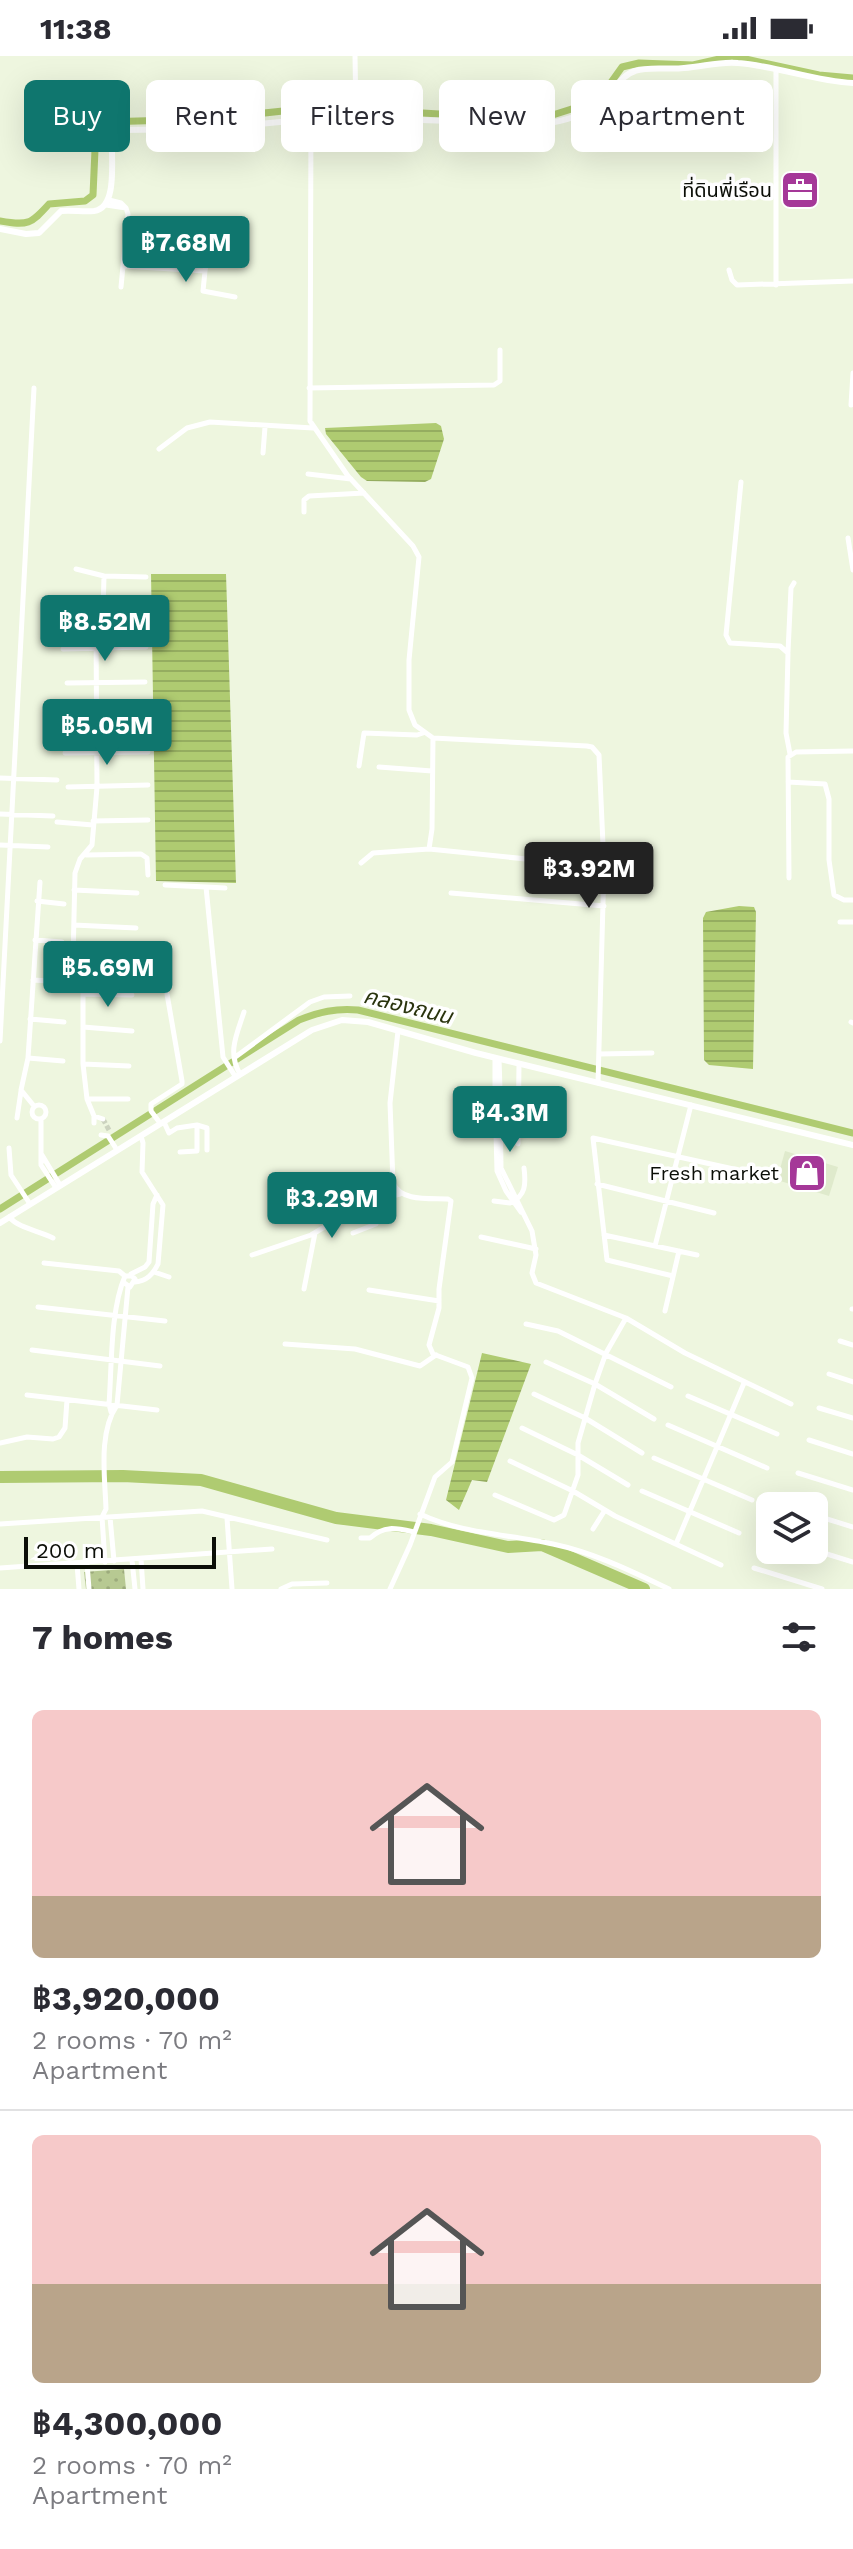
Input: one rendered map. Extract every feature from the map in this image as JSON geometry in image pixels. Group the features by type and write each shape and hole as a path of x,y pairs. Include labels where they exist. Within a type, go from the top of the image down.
{"street":[{"path":"355,56 356,80"},
{"path":"423,120 506,125 562,120 592,108 633,71 703,64 726,63 853,83"},
{"path":"776,70 776,285"},
{"path":"0,229 39,233 61,211 96,211 108,202 112,141 116,132 206,129 281,121"},
{"path":"311,152 309,414 313,428 351,479 413,546 419,557 409,660 409,710 415,725 433,738 592,747 599,755 602,765 604,906 598,1080"},
{"path":"108,202 126,208 121,287"},
{"path":"127,219 154,220"},
{"path":"161,267 164,245 168,241 237,251"},
{"path":"209,247 203,291 235,297"},
{"path":"123,266 205,271"},
{"path":"729,270 737,285 853,281"},
{"path":"309,388 494,385 500,381 500,350"},
{"path":"851,405 853,373"},
{"path":"0,1041 34,388"},
{"path":"159,449 187,428 203,423 313,428"},
{"path":"263,453 265,427"},
{"path":"308,474 351,479"},
{"path":"741,482 726,635 728,641 736,645 780,646 788,653"},
{"path":"304,512 304,500 309,496 364,493"},
{"path":"848,538 853,570"},
{"path":"76,569 104,576 146,577"},
{"path":"103,1119 94,1120 87,1099 83,1064 83,978 73,958 75,873 92,845 97,787 96,629 103,613 104,576"},
{"path":"789,878 790,754 786,733 791,588 794,583"},
{"path":"66,613 146,612"},
{"path":"63,649 146,647"},
{"path":"67,683 145,682"},
{"path":"67,718 147,716"},
{"path":"359,766 364,733 423,733"},
{"path":"429,849 433,738"},
{"path":"790,754 853,751"},
{"path":"65,753 148,752"},
{"path":"379,767 432,771"},
{"path":"0,778 57,780"},
{"path":"788,782 825,784 829,799 829,860 834,895 853,900"},
{"path":"68,787 148,785"},
{"path":"0,814 53,816"},
{"path":"57,822 148,820"},
{"path":"0,845 48,847"},
{"path":"361,863 373,853 429,849 604,867"},
{"path":"85,855 141,854 147,858 148,875"},
{"path":"17,1118 28,1058 40,882"},
{"path":"165,885 225,888"},
{"path":"206,887 225,1062 237,1073"},
{"path":"74,890 137,893"},
{"path":"451,893 604,906"},
{"path":"37,901 64,904"},
{"path":"840,922 853,922"},
{"path":"74,925 136,928"},
{"path":"35,940 62,942"},
{"path":"73,958 137,961"},
{"path":"33,980 66,982"},
{"path":"84,994 132,995"},
{"path":"167,994 182,1084 153,1101 151,1111 169,1133 177,1128 197,1125 207,1128 207,1150"},
{"path":"234,1060 310,1002 324,997 350,996"},
{"path":"237,1073 235,1040 244,1012"},
{"path":"30,1019 64,1022"},
{"path":"3,1220 237,1073 324,1024 342,1020 368,1022 497,1059 598,1080 853,1145"},
{"path":"83,1027 132,1031"},
{"path":"398,1031 390,1103 393,1183 400,1194"},
{"path":"599,1058 652,1053"},
{"path":"28,1058 63,1061"},
{"path":"497,1059 497,1131 501,1168 532,1231 536,1249 532,1273 536,1283 626,1318 685,1353 791,1404"},
{"path":"83,1064 129,1066"},
{"path":"518,1144 519,1064"},
{"path":"21,1090 34,1106"},
{"path":"87,1099 128,1099"},
{"path":"34,1106 40,1104 45,1108 46,1115 41,1119"},
{"path":"655,1246 691,1105"},
{"path":"34,1106 32,1115 41,1119"},
{"path":"41,1119 42,1154 56,1184"},
{"path":"180,1152 197,1151 197,1125"},
{"path":"107,1135 116,1148"},
{"path":"44,1263 119,1271 127,1280 135,1282 143,1281 154,1272 158,1264 163,1205 142,1172 143,1143 140,1135"},
{"path":"673,1276 610,1262 605,1256 593,1138 738,1170"},
{"path":"9,1148 11,1175 28,1203"},
{"path":"516,1200 525,1188 524,1168"},
{"path":"597,1184 714,1213"},
{"path":"252,1255 315,1233 365,1203 400,1194 451,1201 439,1301 429,1345 436,1355 468,1367 472,1378 452,1462 435,1477 390,1589"},
{"path":"105,1562 102,1517 106,1509 105,1473 116,1316 127,1280 149,1262 153,1204 157,1195"},
{"path":"353,1233 376,1224 385,1198"},
{"path":"494,1201 516,1200"},
{"path":"3,1220 34,1228 53,1238"},
{"path":"304,1289 315,1233"},
{"path":"604,1235 697,1255"},
{"path":"481,1237 536,1249"},
{"path":"665,1311 679,1251"},
{"path":"154,1272 169,1277"},
{"path":"111,1413 117,1405 127,1280"},
{"path":"369,1290 439,1301"},
{"path":"38,1307 165,1321"},
{"path":"495,1495 536,1514 559,1519 564,1515 578,1475 578,1443 595,1384 606,1353 626,1318"},
{"path":"526,1324 558,1331 671,1387"},
{"path":"840,1341 853,1345"},
{"path":"285,1344 355,1349 420,1366 436,1355"},
{"path":"32,1350 160,1366"},
{"path":"546,1362 595,1384 654,1419"},
{"path":"829,1374 853,1382"},
{"path":"676,1544 744,1383"},
{"path":"534,1394 585,1418 642,1453"},
{"path":"27,1395 157,1410"},
{"path":"688,1396 777,1434"},
{"path":"0,1443 27,1437 59,1437 65,1428 67,1400"},
{"path":"819,1408 853,1418"},
{"path":"668,1425 767,1468"},
{"path":"522,1428 578,1455 628,1485"},
{"path":"809,1440 853,1454"},
{"path":"654,1458 752,1500"},
{"path":"510,1461 721,1565"},
{"path":"798,1473 853,1490"},
{"path":"642,1491 739,1533"},
{"path":"106,1509 111,1517 114,1561"},
{"path":"593,1529 605,1510"},
{"path":"0,1524 202,1511 327,1540"},
{"path":"419,1516 494,1536 586,1552 669,1589"},
{"path":"227,1518 232,1589"},
{"path":"828,1519 853,1527"},
{"path":"361,1538 370,1538 382,1529 415,1530"},
{"path":"0,1568 272,1549"},
{"path":"828,1554 853,1562"},
{"path":"141,1559 143,1589"},
{"path":"132,1560 135,1589"},
{"path":"77,1564 79,1589"},
{"path":"87,1564 89,1589"},
{"path":"754,1568 822,1589"},
{"path":"281,1589 292,1584 327,1583"}],"shaded area":[{"path":"436,423 441,426 444,439 431,479 425,482 367,481 326,434 325,428"},
{"path":"151,574 226,574 236,883 156,881"},
{"path":"739,906 754,907 756,912 753,1069 709,1065 704,1060 703,918 706,912"},
{"name":"Fresh market","path":"785,1151 838,1167 829,1196 777,1180"},
{"path":"482,1353 531,1364 487,1482 472,1480 459,1510 446,1500"},
{"path":"124,1569 126,1589 86,1589 84,1572"}],"waterway":[{"path":"0,221 28,222 49,204 85,201 93,195 96,127 102,122 209,119 283,111 356,109 537,120 581,106 602,95 622,67 639,63 693,65 732,56 819,75 853,78"},
{"name":"คลองถนน","path":"0,1209 299,1020 335,1010 358,1010 853,1133"},
{"path":"0,1477 123,1476 201,1480 336,1518 431,1530 508,1547 542,1545 644,1589"}],"tunnel":[{"path":"103,1119 109,1130"}],"place":[{"name":"ที่ดินพี่เรือน","path":"800,190"},
{"name":"Fresh market","path":"807,1173"}]}
